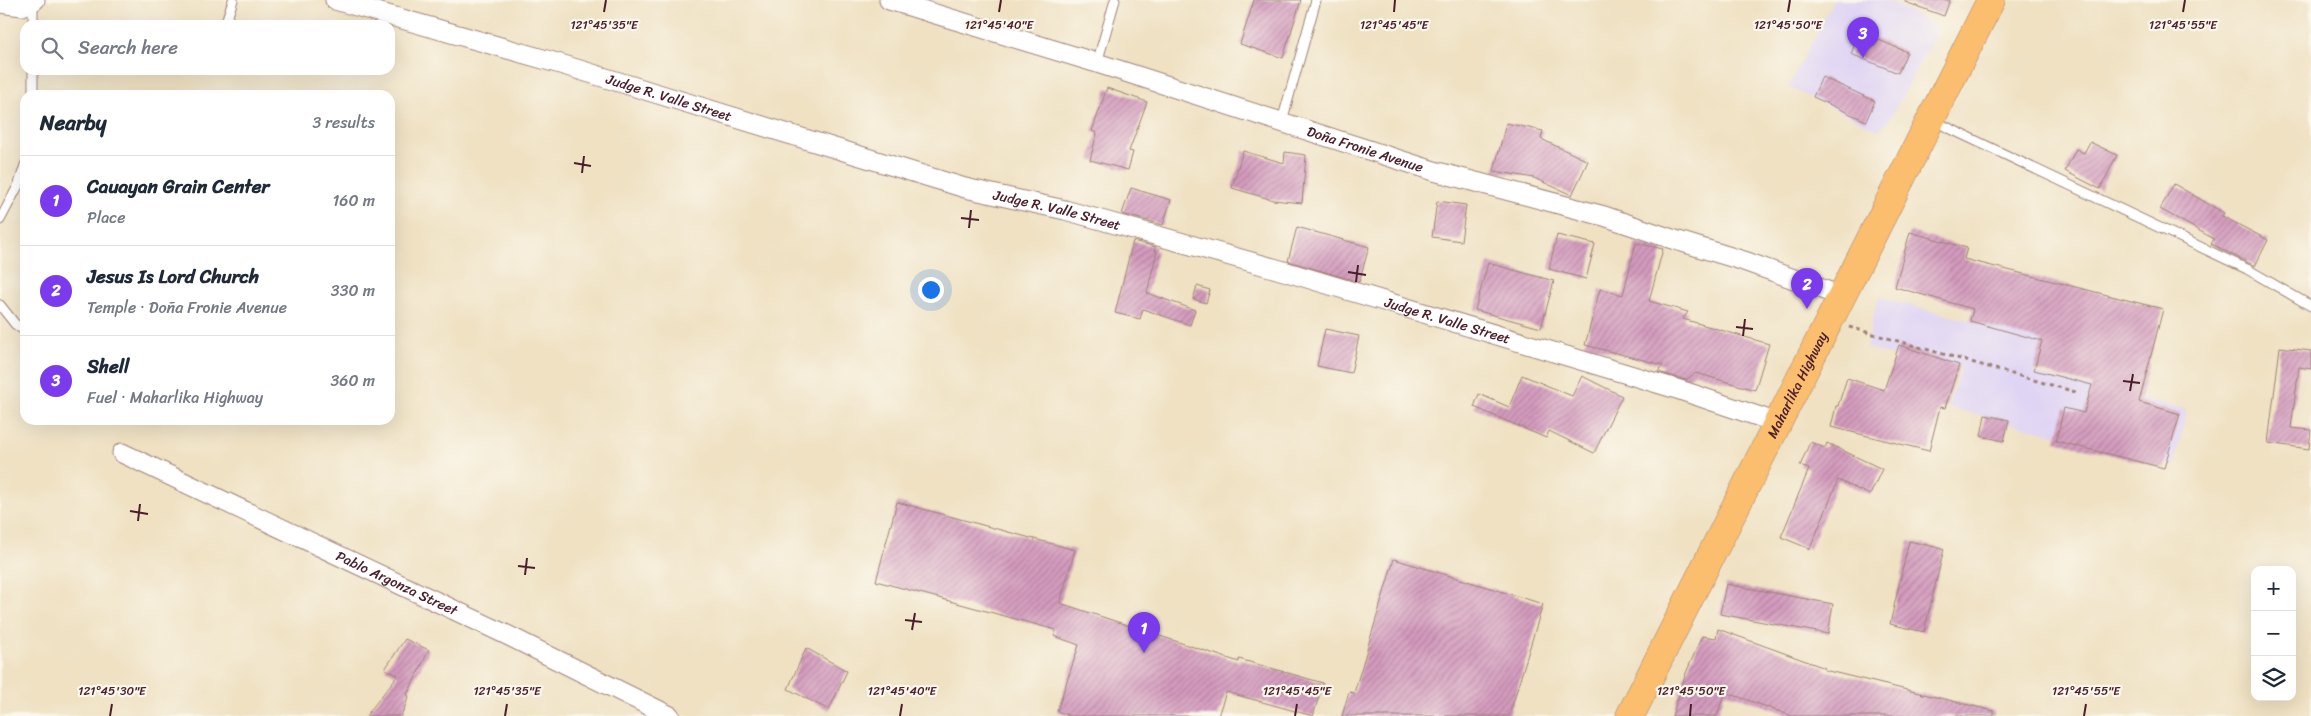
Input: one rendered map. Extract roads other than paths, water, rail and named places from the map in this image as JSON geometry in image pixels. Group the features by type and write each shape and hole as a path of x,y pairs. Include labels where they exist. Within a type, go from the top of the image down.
{"highway":[{"name":"Maharlika Highway","path":"1630,716 1991,0"}],"street":[{"name":"Judge R. Valle Street","path":"335,0 548,60 965,188 1065,210 1277,269 1680,390 1778,423"},
{"name":"Doña Fronie Avenue","path":"888,0 950,8 1097,63 1434,171 1604,216 1744,261 1841,296"},
{"path":"0,3 22,6 34,1"},
{"name":"Pablo Argonza Street","path":"122,453 489,627 670,716"}],"lane":[{"path":"227,20 233,0"},
{"path":"1097,63 1115,0"},
{"path":"1282,121 1316,0"},
{"path":"33,20 34,1"},
{"path":"33,90 34,75"},
{"path":"1930,119 2247,269 2311,306"},
{"path":"0,220 20,181"},
{"path":"0,305 20,328"}],"place":[{"name":"Shell","path":"1863,58"},
{"name":"Jesus Is Lord Church","path":"1807,309"},
{"name":"Cauayan Grain Center","path":"1144,653"}]}
